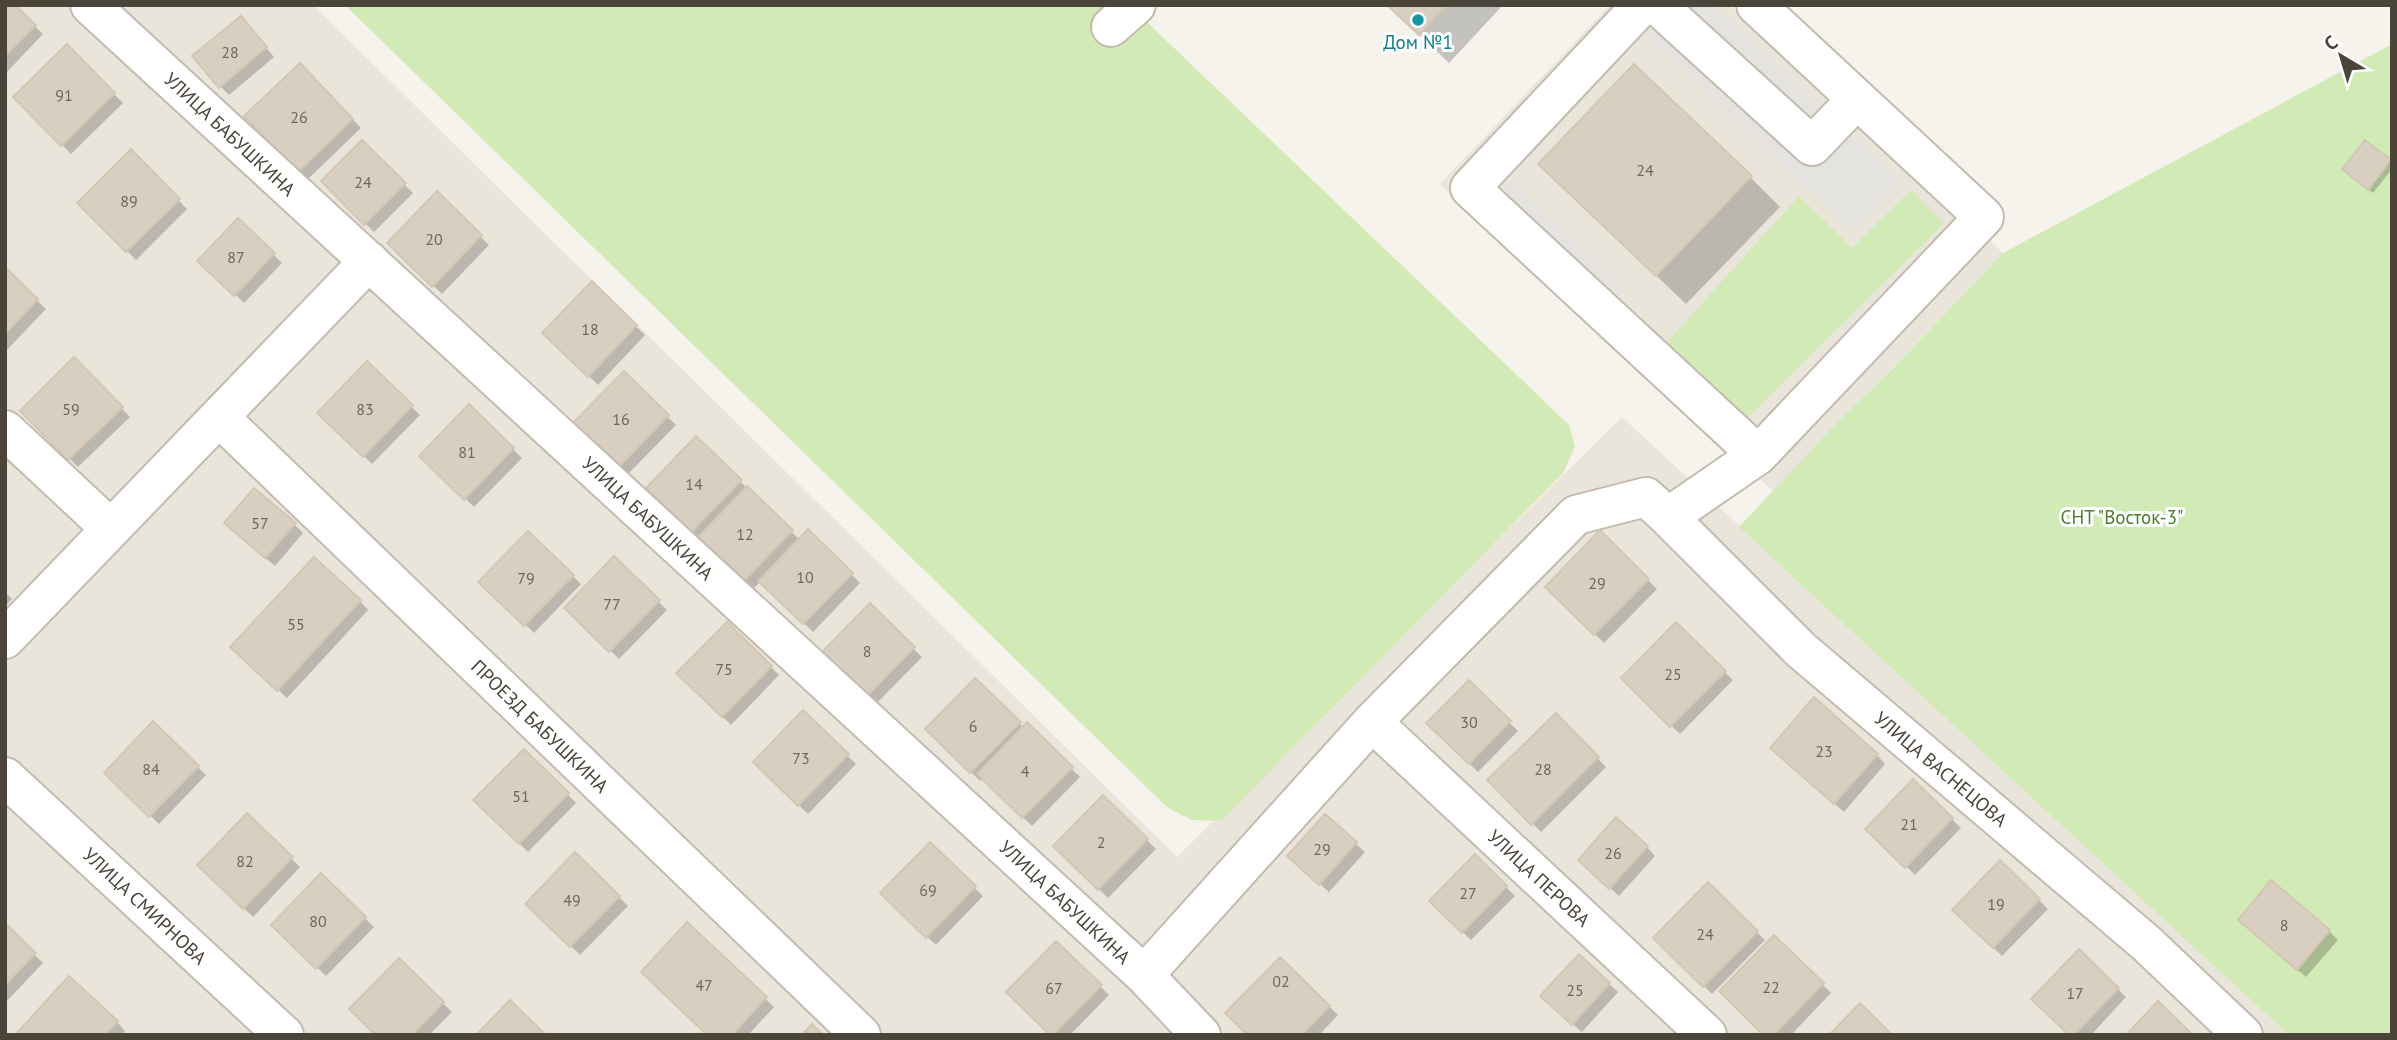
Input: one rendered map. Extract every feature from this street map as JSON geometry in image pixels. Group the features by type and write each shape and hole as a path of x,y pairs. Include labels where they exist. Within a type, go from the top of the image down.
{"street":[{"name":"УЛИЦА БАБУШКИНА","path":"90,5 1144,975 1201,1035"},
{"path":"1642,5 1470,188 1758,455"},
{"path":"1657,5 1812,146 1857,99"},
{"path":"1144,975 1371,722 1576,515 1657,507 1758,455 1984,217 1756,5"},
{"path":"5,639 369,261"},
{"name":"ПРОЕЗД БАБУШКИНА","path":"219,417 861,1035"},
{"path":"5,430 111,529"},
{"name":"УЛИЦА ВАСНЕЦОВА","path":"1657,507 1801,650 2146,943 2243,1035"},
{"name":"УЛИЦА ПЕРОВА","path":"1371,722 1707,1035"},
{"name":"УЛИЦА СМИРНОВА","path":"5,776 284,1035"}],"shaded area":[{"path":"5,5 313,5 1177,857 1622,417 2289,1035 5,1035"},
{"path":"1610,5 1729,5 2003,253 1773,491 1440,184"},
{"path":"1654,5 1712,5 1899,181 1853,231 1635,26"},
{"path":"1503,174 1626,289 1608,309 1485,194"}],"green space":[{"path":"345,5 1129,5 1569,425 1575,446 1563,473 1221,821 1192,820 1168,808"},
{"name":"СНТ \"Восток-3\"","path":"2392,44 2392,1035 2289,1035 1739,527 2003,253"},
{"path":"1911,190 1944,223 1735,430 1658,352 1799,196 1852,248"}],"building":[{"path":"5,5 15,5 36,25 5,56"},
{"name":"Дом №1","path":"1387,5 1447,5 1419,35"},
{"path":"241,16 267,47 219,88 192,56"},
{"path":"67,44 115,93 61,146 13,97"},
{"path":"300,63 353,119 298,172 244,116"},
{"path":"1634,64 1752,176 1656,276 1538,164"},
{"path":"362,140 406,183 364,225 321,181"},
{"path":"2365,140 2391,160 2368,190 2342,169"},
{"path":"131,149 180,199 126,252 77,203"},
{"path":"437,191 482,235 432,287 387,243"},
{"path":"238,218 275,253 234,296 197,261"},
{"path":"5,267 38,299 5,334"},
{"path":"592,281 637,325 588,377 542,333"},
{"path":"74,357 123,407 68,460 20,411"},
{"path":"367,361 413,405 363,457 317,413"},
{"path":"624,371 669,415 619,467 573,423"},
{"path":"469,404 514,448 464,500 419,456"},
{"path":"696,436 742,480 691,532 646,488"},
{"path":"747,486 793,530 743,582 697,538"},
{"path":"254,488 296,523 265,558 224,523"},
{"path":"808,529 853,573 803,624 758,581"},
{"path":"1600,530 1649,579 1594,635 1545,587"},
{"path":"528,531 574,575 524,626 478,582"},
{"path":"614,556 660,600 609,652 564,608"},
{"path":"314,557 361,600 277,691 230,647"},
{"path":"870,603 915,647 864,699 819,655"},
{"path":"727,622 772,666 722,717 676,673"},
{"path":"1676,622 1726,671 1670,727 1621,678"},
{"path":"975,678 1021,722 970,773 925,729"},
{"path":"1469,680 1511,721 1469,764 1426,723"},
{"path":"1814,697 1878,754 1834,804 1770,748"},
{"path":"803,710 849,754 798,806 753,762"},
{"path":"1556,713 1599,757 1531,825 1487,780"},
{"path":"153,721 199,766 149,817 104,773"},
{"path":"1027,722 1073,767 1022,818 977,774"},
{"path":"524,749 569,793 519,844 473,800"},
{"path":"1913,779 1953,818 1905,868 1865,829"},
{"path":"1103,795 1148,839 1098,890 1053,846"},
{"path":"247,813 293,857 243,909 197,865"},
{"path":"1325,814 1357,842 1319,885 1287,856"},
{"path":"1616,817 1648,846 1609,889 1578,860"},
{"path":"930,842 976,886 926,938 880,893"},
{"path":"575,852 620,896 570,947 525,904"},
{"path":"1475,854 1507,886 1462,933 1429,901"},
{"path":"2000,860 2040,899 1993,948 1952,910"},
{"path":"321,873 366,917 316,969 271,925"},
{"path":"2271,880 2330,930 2297,970 2238,920"},
{"path":"1708,882 1758,931 1703,987 1653,938"},
{"path":"687,922 767,997 732,1035 707,1035 641,972"},
{"path":"5,923 36,953 5,985"},
{"path":"1774,935 1824,983 1774,1035 1763,1035 1719,991"},
{"path":"1056,941 1102,985 1050,1035 1006,992"},
{"path":"2079,949 2119,988 2074,1035 2069,1035 2031,999"},
{"path":"1579,954 1610,983 1572,1025 1540,996"},
{"path":"1280,957 1330,1006 1302,1035 1247,1035 1225,1013"},
{"path":"399,958 444,1002 412,1035 375,1035 349,1009"},
{"path":"69,976 118,1021 105,1035 15,1035"},
{"path":"510,1000 546,1035 476,1035"},
{"path":"2158,1001 2193,1035 2126,1035"},
{"path":"1860,1003 1892,1035 1829,1035"},
{"path":"812,1024 823,1035 802,1035"}],"place":[{"name":"Дом №1","path":"1418,20"}]}
